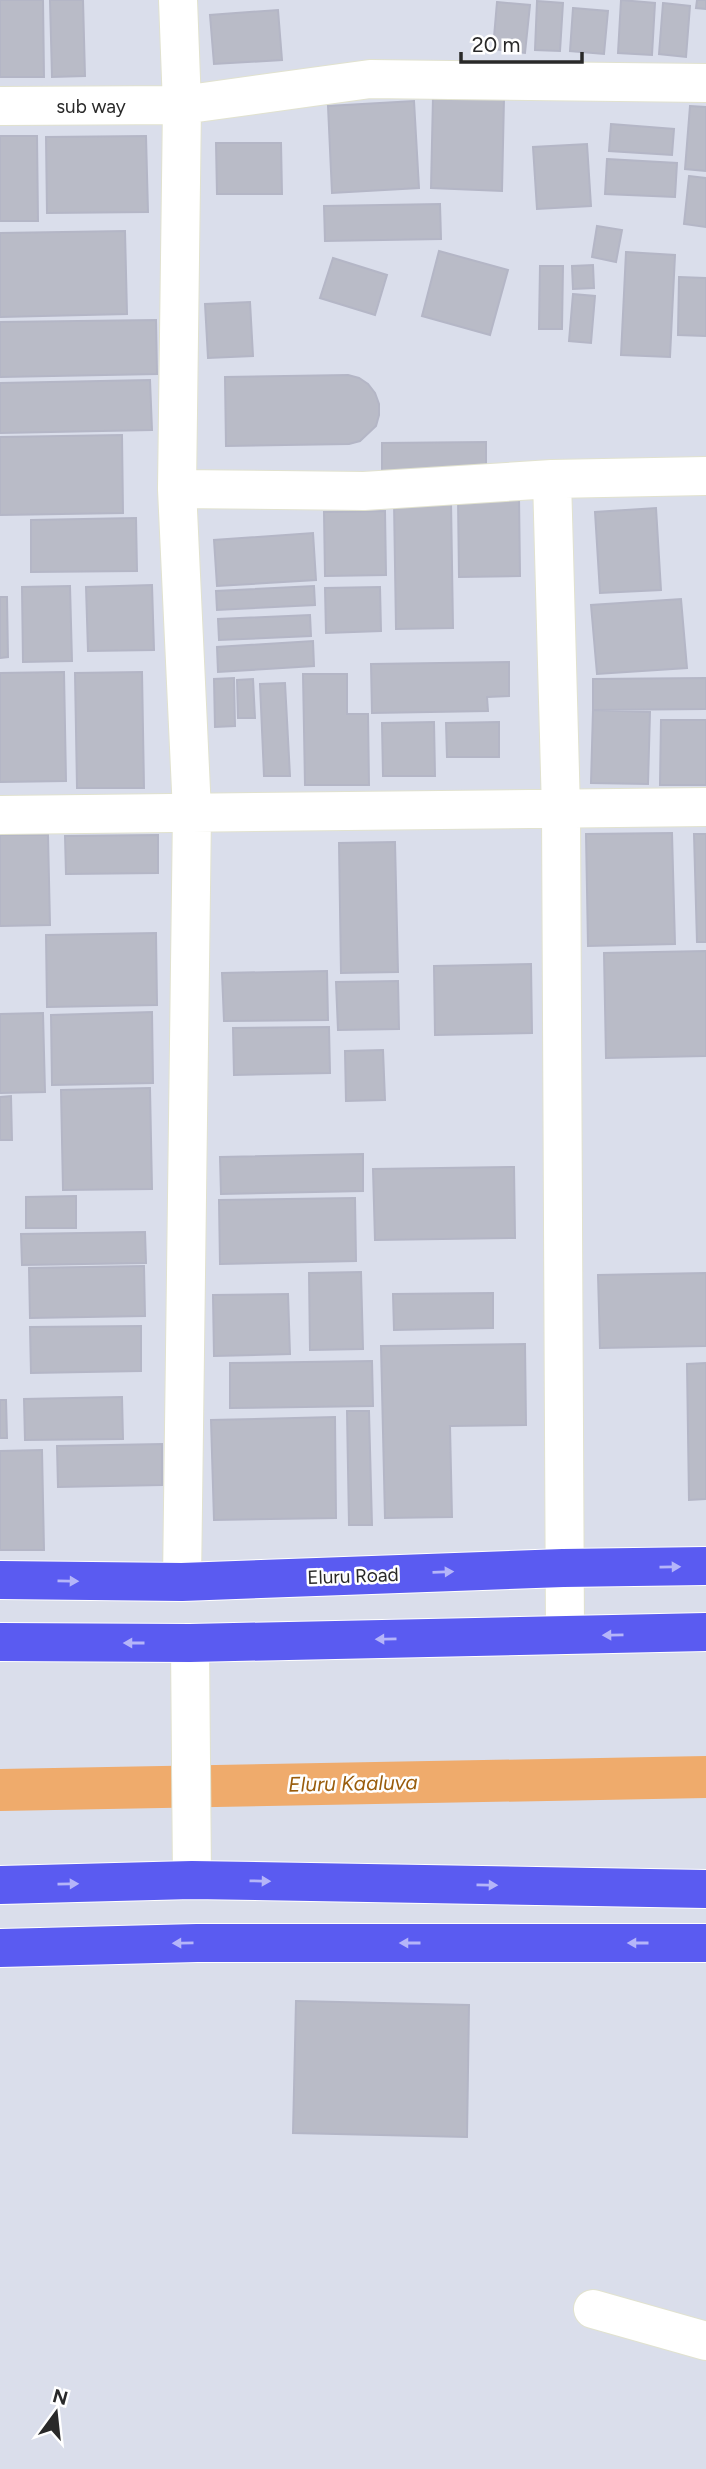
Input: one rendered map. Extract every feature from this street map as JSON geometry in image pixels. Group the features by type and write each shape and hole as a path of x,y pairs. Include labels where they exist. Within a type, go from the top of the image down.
{"main road":[{"name":"Eluru Road","path":"0,1580 183,1582 563,1568 706,1566"},
{"path":"0,1642 190,1643 706,1632"},
{"path":"0,1885 191,1880 706,1889"},
{"path":"0,1948 197,1943 706,1943"}],"street":[{"path":"178,0 182,105 177,489 192,812 183,1582"},
{"name":"sub way","path":"0,106 182,105 370,79 706,83"},
{"path":"177,489 364,491 552,479 706,476"},
{"path":"552,479 561,810 565,1636"},
{"path":"0,815 706,807"},
{"path":"190,1643 191,1880"},
{"path":"593,2309 706,2341"}],"building":[{"path":"0,0 43,0 44,77 0,77"},
{"path":"50,0 83,0 85,76 52,77"},
{"path":"621,0 655,3 652,55 618,53"},
{"path":"697,0 706,0 706,9 696,8"},
{"path":"537,1 563,3 560,51 535,50"},
{"path":"497,2 530,5 525,53 493,49"},
{"path":"663,3 690,6 686,57 659,54"},
{"path":"573,8 608,11 604,54 570,51"},
{"path":"278,10 282,60 214,64 210,15"},
{"path":"433,97 504,98 502,191 431,188"},
{"path":"414,101 419,188 332,193 328,106"},
{"path":"690,106 706,107 706,171 685,169"},
{"path":"611,124 674,129 672,155 609,151"},
{"path":"0,136 37,136 38,221 0,221"},
{"path":"146,136 148,212 47,213 46,137"},
{"path":"216,143 281,143 282,194 217,194"},
{"path":"587,144 591,206 537,209 533,147"},
{"path":"607,159 677,163 675,197 605,194"},
{"path":"689,176 706,178 706,227 684,224"},
{"path":"440,204 441,239 325,241 324,206"},
{"path":"597,226 622,230 616,262 592,257"},
{"path":"125,231 127,314 0,317 0,233"},
{"path":"439,251 508,270 490,335 422,316"},
{"path":"626,252 675,255 670,357 621,355"},
{"path":"333,258 387,275 375,315 320,298"},
{"path":"593,265 594,288 573,289 572,266"},
{"path":"540,266 563,266 562,329 539,329"},
{"path":"679,277 706,278 706,336 678,335"},
{"path":"573,294 595,296 591,343 569,341"},
{"path":"250,302 253,356 208,358 205,304"},
{"path":"156,320 157,374 0,377 0,322"},
{"path":"348,375 368,384 379,404 376,426 360,441 349,444 226,446 225,377"},
{"path":"150,380 152,430 0,433 0,383"},
{"path":"122,435 123,513 0,515 0,437"},
{"path":"486,442 486,474 382,476 382,443"},
{"path":"519,497 520,576 459,577 458,498"},
{"path":"451,501 453,628 396,629 394,502"},
{"path":"656,508 661,590 600,593 595,512"},
{"path":"385,511 386,575 325,576 324,512"},
{"path":"136,518 137,571 31,572 31,520"},
{"path":"313,533 316,580 217,586 214,540"},
{"path":"152,585 154,650 88,651 86,587"},
{"path":"70,586 72,661 23,662 22,587"},
{"path":"314,586 315,605 217,610 216,591"},
{"path":"380,587 381,631 326,633 325,588"},
{"path":"0,597 7,597 8,657 0,658"},
{"path":"681,599 687,668 597,674 591,605"},
{"path":"310,615 311,636 219,640 218,619"},
{"path":"313,641 314,666 218,672 217,647"},
{"path":"509,662 509,696 487,697 488,711 372,713 371,664"},
{"path":"64,672 66,781 0,782 0,673"},
{"path":"142,672 144,788 77,788 75,673"},
{"path":"303,674 347,674 347,714 368,714 369,785 305,785"},
{"path":"234,678 235,726 215,727 214,679"},
{"path":"706,678 706,709 593,710 593,679"},
{"path":"253,679 255,718 238,718 237,680"},
{"path":"285,683 290,776 264,776 260,684"},
{"path":"593,710 650,712 648,784 591,783"},
{"path":"661,720 706,720 706,785 660,785"},
{"path":"434,722 435,776 383,776 382,723"},
{"path":"499,722 499,757 447,757 446,723"},
{"path":"672,833 675,944 588,946 586,834"},
{"path":"694,834 706,834 706,942 697,942"},
{"path":"0,835 48,835 50,925 0,926"},
{"path":"158,835 158,873 66,874 65,836"},
{"path":"395,842 398,972 341,973 339,843"},
{"path":"156,933 157,1005 47,1007 46,935"},
{"path":"706,951 706,1056 606,1058 604,953"},
{"path":"531,964 532,1033 435,1035 434,966"},
{"path":"327,971 328,1020 224,1021 222,973"},
{"path":"398,981 399,1029 338,1030 336,982"},
{"path":"152,1012 153,1083 52,1085 51,1015"},
{"path":"43,1013 45,1092 0,1093 0,1014"},
{"path":"329,1027 330,1073 234,1075 233,1028"},
{"path":"383,1050 385,1100 346,1101 345,1051"},
{"path":"150,1088 152,1189 63,1190 61,1090"},
{"path":"11,1096 12,1140 0,1140 0,1097"},
{"path":"363,1154 363,1191 221,1194 220,1157"},
{"path":"514,1167 515,1238 375,1240 373,1169"},
{"path":"76,1196 76,1228 26,1228 26,1197"},
{"path":"355,1198 356,1261 220,1264 219,1200"},
{"path":"145,1232 146,1263 22,1265 21,1234"},
{"path":"144,1266 145,1316 30,1318 29,1268"},
{"path":"361,1272 363,1349 310,1350 309,1273"},
{"path":"706,1273 706,1346 600,1348 598,1275"},
{"path":"493,1293 493,1328 394,1330 393,1294"},
{"path":"288,1294 290,1354 214,1356 213,1295"},
{"path":"141,1326 141,1371 31,1373 30,1327"},
{"path":"525,1344 526,1425 450,1426 452,1517 385,1518 381,1346"},
{"path":"372,1361 373,1406 230,1408 230,1363"},
{"path":"706,1363 706,1499 689,1500 687,1364"},
{"path":"122,1397 123,1439 25,1440 24,1399"},
{"path":"0,1400 6,1400 7,1438 0,1438"},
{"path":"347,1411 369,1411 372,1525 349,1525"},
{"path":"335,1417 336,1518 214,1520 211,1420"},
{"path":"162,1444 162,1485 58,1487 57,1446"},
{"path":"42,1450 44,1550 0,1550 0,1451"},
{"path":"296,2001 469,2005 467,2137 293,2133"}],"waterway":[{"name":"Eluru Kaaluva","path":"0,1790 706,1777"}]}
